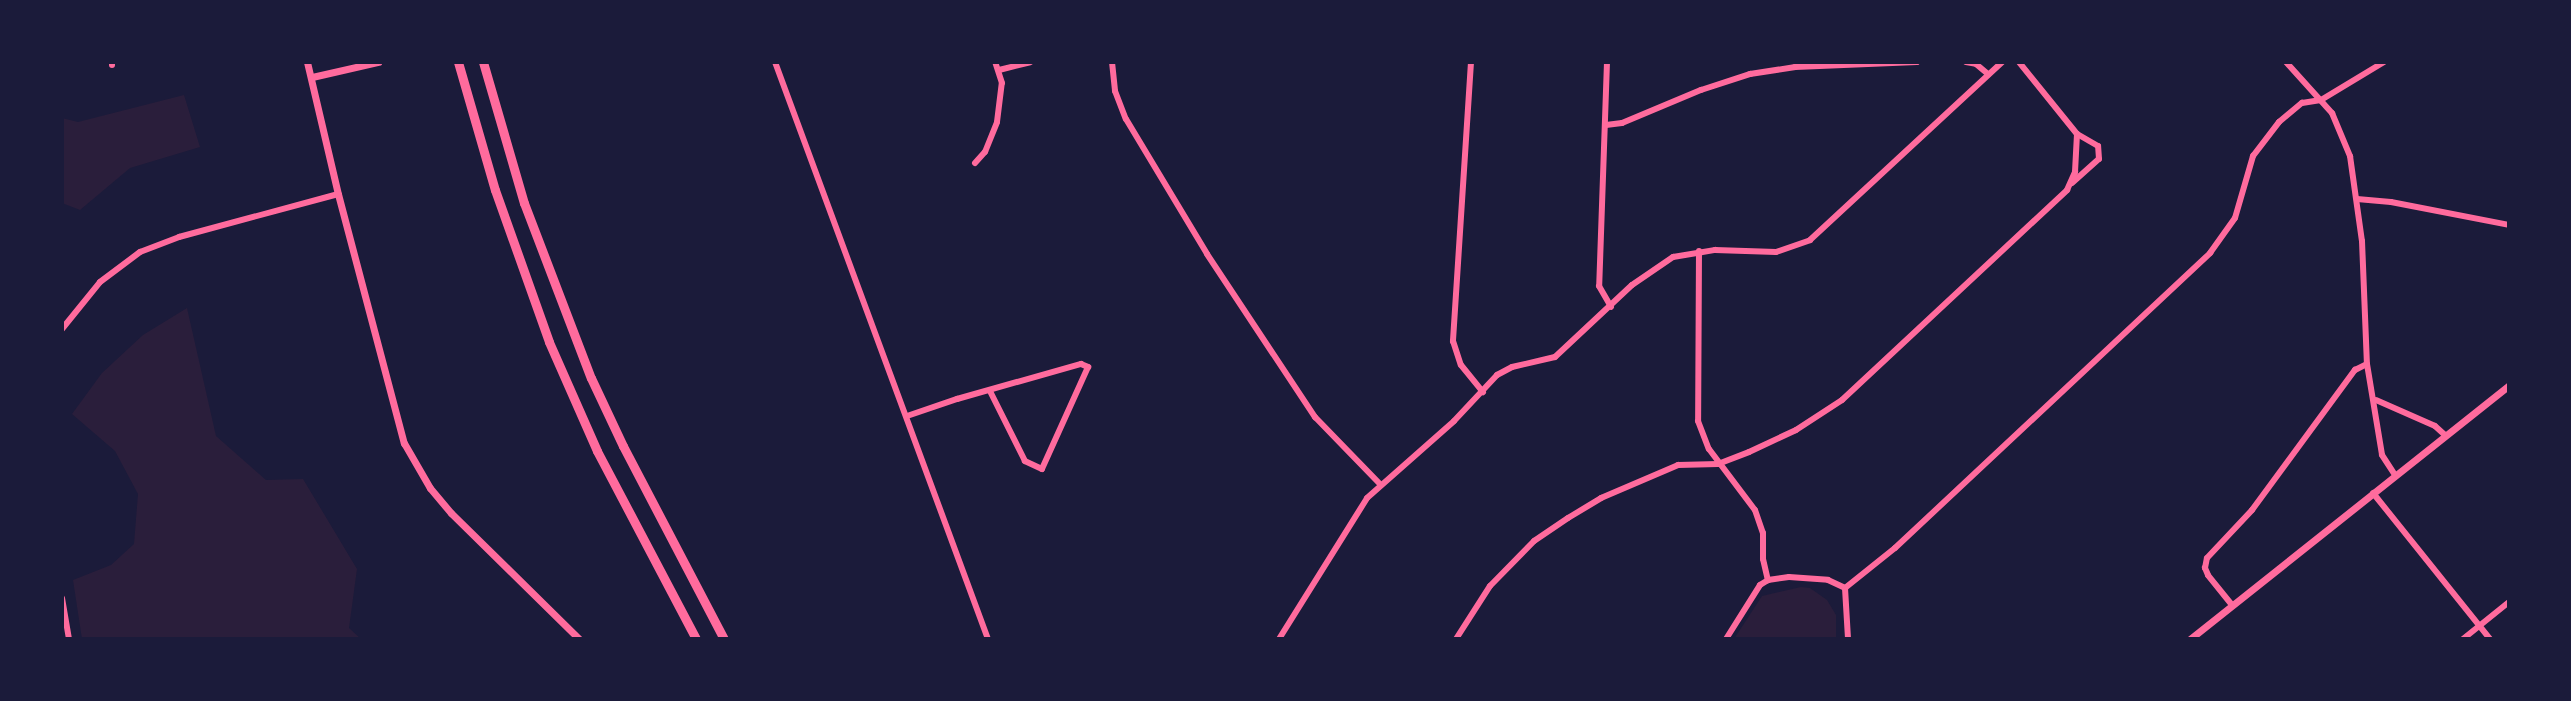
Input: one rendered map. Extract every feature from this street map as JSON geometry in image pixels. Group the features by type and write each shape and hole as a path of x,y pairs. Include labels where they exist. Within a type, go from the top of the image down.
{"main road":[{"path":"458,62 508,229 549,342 597,451 696,639"},
{"path":"483,62 524,203 591,378 724,639"}],"street":[{"path":"307,62 397,423 417,467 430,488 474,539 579,639"},
{"path":"312,77 378,62"},
{"path":"775,62 988,639"},
{"path":"975,163 985,152 997,122 1002,83 995,62"},
{"path":"999,70 1030,62"},
{"path":"1112,62 1115,91 1126,119 1207,254 1315,417 1380,484"},
{"path":"1471,62 1453,341 1461,365 1483,392"},
{"path":"1607,62 1599,286 1611,307"},
{"path":"1606,125 1622,123 1701,90 1750,74 1795,67 1917,62"},
{"path":"1966,62 1976,64 1988,74"},
{"path":"1279,639 1380,484 1505,369 1555,357 1661,263 1699,251 1776,252 1810,240 2002,62"},
{"path":"1456,639 1490,586 1534,541 1568,518 1601,498 1678,465 1718,464 1784,436 1842,400 2099,159 2098,146 2077,134 2019,62"},
{"path":"2286,62 2321,100 2345,139 2357,199 2367,364 2376,400 2382,455 2395,475"},
{"path":"1845,588 1895,548 2210,253 2235,218 2252,158 2260,142 2302,103 2321,100 2384,62"},
{"path":"2072,183 2077,134"},
{"path":"62,329 100,282 140,252 179,237 338,194"},
{"path":"2357,199 2391,202 2509,225"},
{"path":"1699,251 1698,421 1718,464 1755,510 1763,533 1763,559 1768,580"},
{"path":"907,416 990,391 1081,364 1088,367 1042,469 1025,461 990,391"},
{"path":"2232,605 2208,575 2207,558 2252,510 2355,370 2367,364"},
{"path":"2190,639 2509,385"},
{"path":"2376,400 2435,426 2445,435"},
{"path":"2373,493 2490,639"},
{"path":"1726,639 1754,593 1768,580 1810,577 1845,588"},
{"path":"1845,588 1848,639"},
{"path":"62,598 69,639"},
{"path":"2463,639 2509,602"}],"shaded area":[{"path":"184,95 200,147 130,168 80,210 62,203 62,118 78,122"},
{"path":"187,308 216,436 266,480 303,479 357,569 349,628 361,639 82,639 73,580 111,565 134,544 138,494 115,451 72,414 102,373 143,335"},
{"path":"1801,587 1810,588 1827,600 1836,615 1836,639 1734,639 1762,596"}]}
